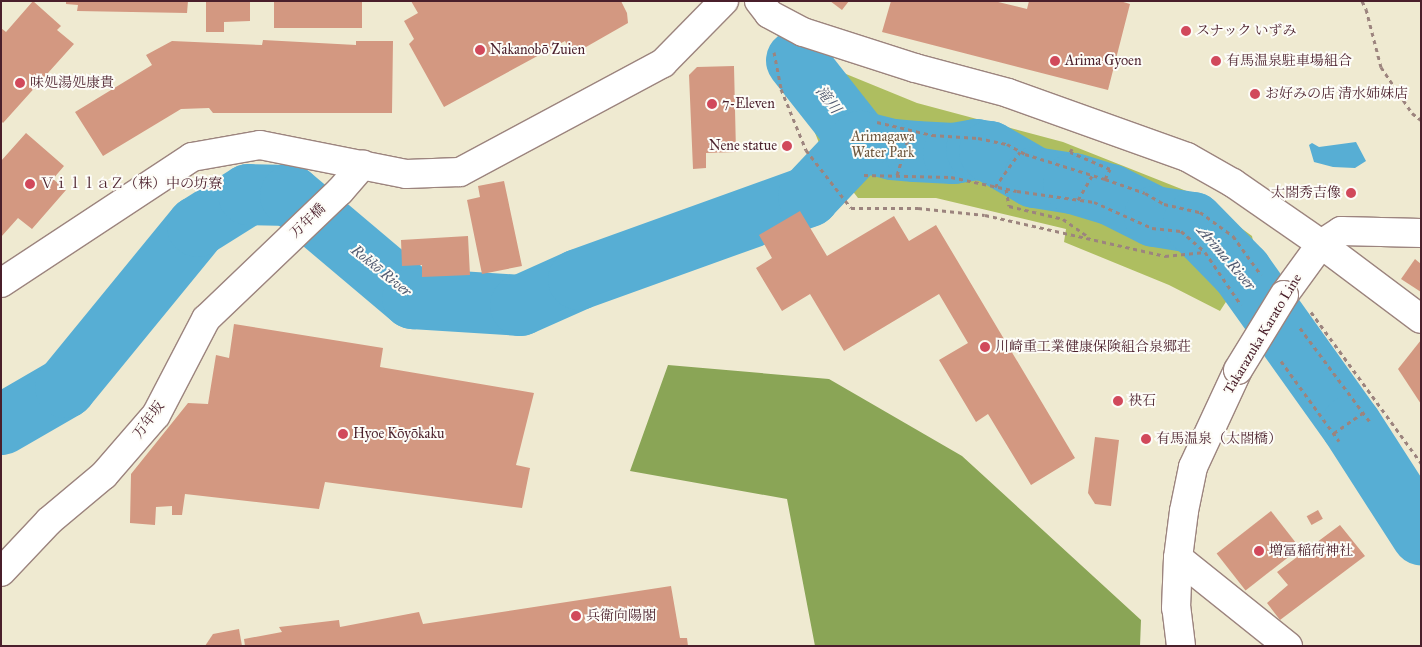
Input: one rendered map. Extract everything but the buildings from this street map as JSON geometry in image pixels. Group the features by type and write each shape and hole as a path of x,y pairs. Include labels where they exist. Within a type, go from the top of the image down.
{"street":[{"path":"1,284 192,157 260,144 406,174 460,172 663,62 724,1"},
{"path":"764,8 804,32 915,68 1008,93 1187,157 1233,183 1321,244 1421,319"},
{"name":"万年橋","path":"276,251 340,191 363,166"},
{"name":"Takarazuka Karato Line","path":"1181,646 1176,608 1178,558 1184,511 1193,467 1238,370 1284,296 1321,244 1341,231 1421,233"},
{"name":"万年坂","path":"1,572 49,521 104,475 156,415 206,319 276,251"},
{"path":"1178,558 1288,646"}],"path":[{"path":"1362,1 1366,9 1381,67 1407,107 1421,120"},
{"path":"764,8 781,89 806,150 851,208 918,208 985,215 1065,234 1090,237 1165,256 1205,252"},
{"path":"877,122 932,135 978,138 1006,144 1020,152 1145,193 1164,204 1200,212 1233,236 1262,276"},
{"path":"897,175 911,130"},
{"path":"995,186 1020,152"},
{"path":"1070,152 1110,169 1105,179"},
{"path":"864,175 951,177 1006,189 1094,202 1152,228 1181,231 1205,252 1243,307"},
{"path":"1078,200 1092,176"},
{"path":"1006,189 1009,206 1063,219 1090,237"},
{"path":"1311,312 1421,463"},
{"path":"1298,324 1370,422"},
{"path":"1277,354 1339,441"},
{"path":"1334,433 1363,413"}],"green space":[{"name":"Arimagawa Water Park","path":"824,65 917,103 1063,142 1194,194 1252,236 1256,256 1220,311 1169,285 1064,242 1066,229 936,198 858,198 823,153 794,80"},
{"path":"668,365 829,379 962,456 1141,620 1140,646 815,646 787,499 630,471"}],"water":[{"path":"1356,142 1366,161 1355,168 1333,167 1314,162 1309,145 1312,143 1319,147"}],"waterway":[{"name":"滝川","path":"796,60 860,141"},
{"name":"Arima River","path":"860,141 892,149 915,151 953,153 976,149 989,151 1034,177 1073,183 1110,194 1154,216 1193,222 1241,271 1351,425 1421,534"},
{"name":"Rokkō River","path":"1,424 65,387 197,226 248,194 290,195 412,298 520,305 578,279 808,196 860,141"}],"place":[{"name":"スナック いずみ","path":"1186,31"},
{"name":"Nakanobō Zuien","path":"480,50"},
{"name":"Arima Gyoen","path":"1055,61"},
{"name":"有馬温泉駐車場組合","path":"1216,61"},
{"name":"味処湯処康貴","path":"20,83"},
{"name":"お好みの店 清水姉妹店","path":"1255,94"},
{"name":"7-Eleven","path":"712,104"},
{"name":"Nene statue","path":"787,146"},
{"name":"ＶｉｌｌａＺ（株）中の坊寮","path":"30,184"},
{"name":"太閤秀吉像","path":"1351,193"},
{"name":"川崎重工業健康保険組合泉郷荘","path":"985,347"},
{"name":"袂石","path":"1118,401"},
{"name":"Hyoe Kōyōkaku","path":"343,434"},
{"name":"有馬温泉（太閤橋）","path":"1146,439"},
{"name":"増冨稲荷神社","path":"1259,551"},
{"name":"兵衛向陽閣","path":"576,616"}]}
